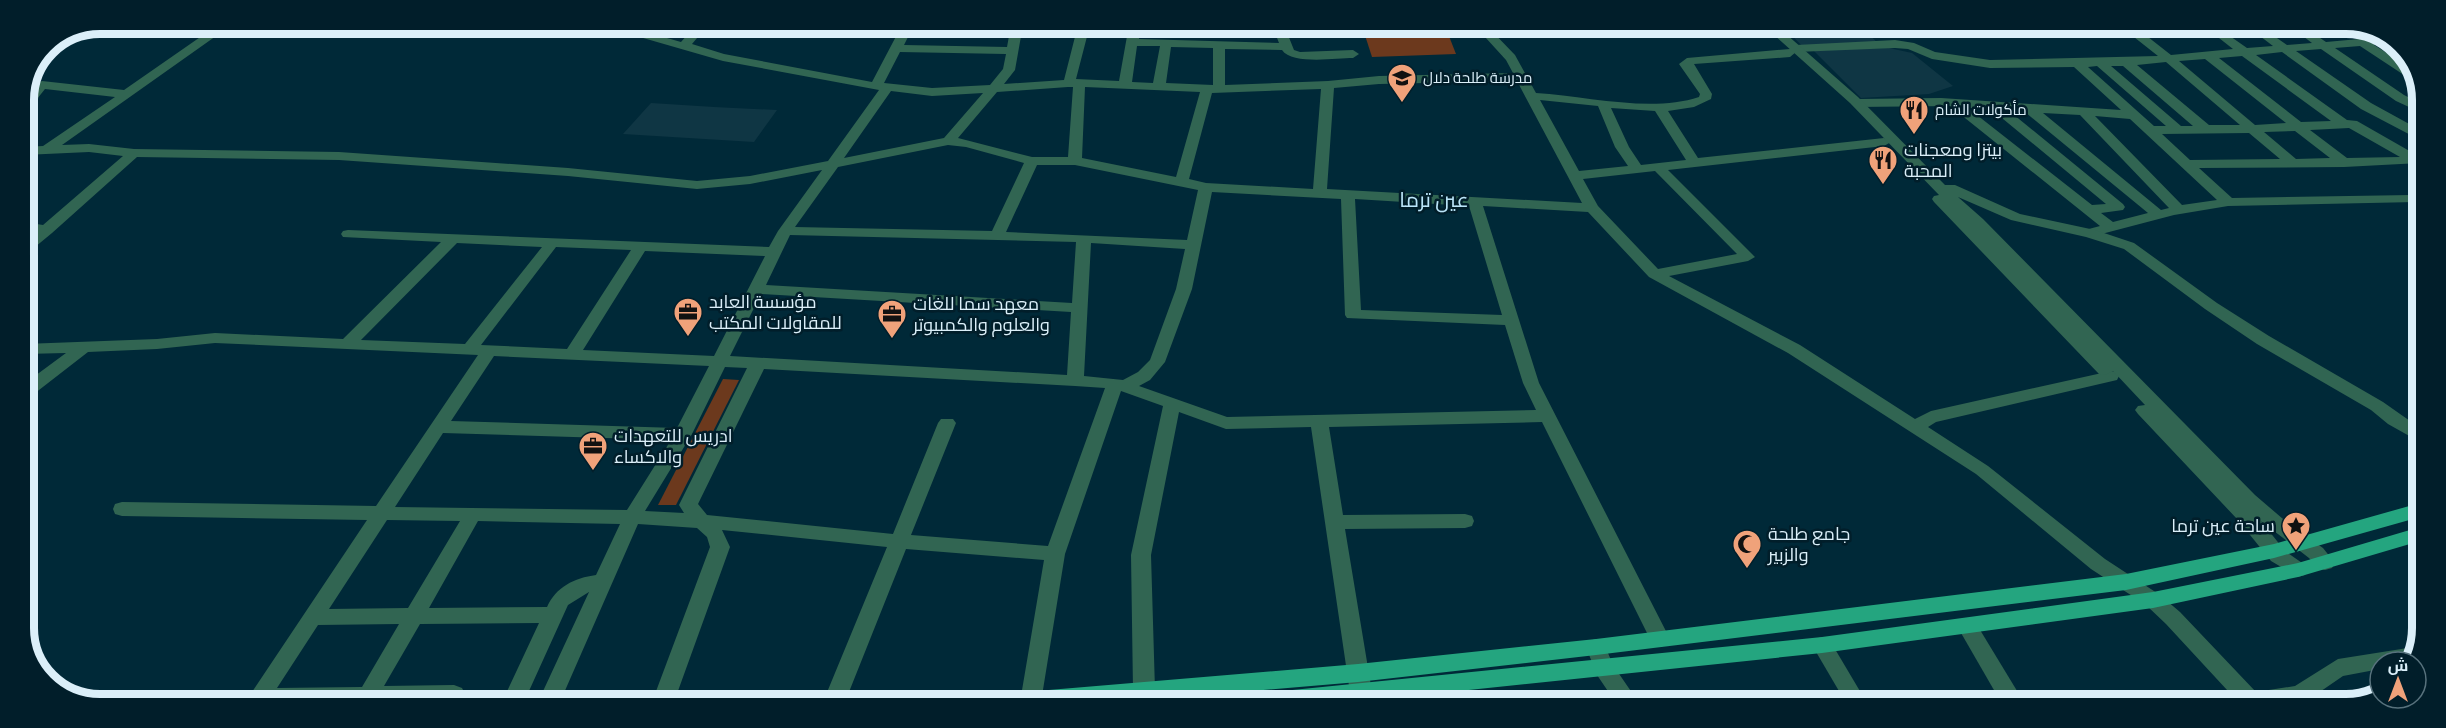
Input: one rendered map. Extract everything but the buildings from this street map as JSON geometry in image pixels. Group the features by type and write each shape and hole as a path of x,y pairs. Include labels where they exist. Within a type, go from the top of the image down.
{"main road":[{"path":"1301,694 1596,647 2126,582 2303,544 2412,512"},
{"path":"1104,694 1144,690 1360,683 1604,669 1822,645 2153,600 2298,570 2412,536"}],"street":[{"path":"48,149 212,35"},
{"path":"645,35 723,57 882,87 932,92 1074,84 1213,88 1328,85 1379,80 1521,77"},
{"path":"684,46 693,35"},
{"path":"553,694 632,517 683,434 785,231 833,164 882,87 903,35"},
{"path":"948,141 1009,70 1015,35"},
{"path":"1075,161 1074,84 1082,35"},
{"path":"1125,85 1133,35"},
{"path":"1282,35 1289,52 1298,56 1353,54"},
{"path":"1490,35 1510,58 1592,208 1654,274 1794,349 1982,470 2098,564 2153,600 2173,618 2244,694"},
{"path":"1771,35 1857,103 1934,188 1952,189 2016,217 2113,239 2142,253 2211,306 2263,340 2377,406 2412,431"},
{"path":"1778,35 2248,500 2325,563"},
{"path":"1917,35 1919,50"},
{"path":"2138,35 2294,164"},
{"path":"2222,35 2344,124"},
{"path":"2266,35 2366,106 2411,131"},
{"path":"2310,35 2411,104"},
{"path":"2359,36 2402,67"},
{"path":"1531,96 1659,106 1689,104 1705,99 1706,94 1686,64 1691,61 1881,43 1910,46 1932,55 1990,64 2078,64 2373,41"},
{"path":"1132,42 1286,47"},
{"path":"1159,87 1166,43"},
{"path":"1181,182 1213,88 1219,45"},
{"path":"896,48 1012,51"},
{"path":"2208,54 2343,163"},
{"path":"2126,62 2205,129"},
{"path":"2100,63 2177,129"},
{"path":"2078,64 2228,202"},
{"path":"35,93 42,85 126,94"},
{"path":"1320,193 1328,85"},
{"path":"1857,103 1910,101 2134,115"},
{"path":"1603,103 1622,147 1638,170"},
{"path":"1954,103 2110,227"},
{"path":"1659,106 1695,164"},
{"path":"1995,106 2118,207 2089,210"},
{"path":"2029,108 2158,214"},
{"path":"2084,112 2179,210"},
{"path":"2150,130 2252,129 2352,124 2411,155"},
{"path":"34,150 89,148 134,153 339,156 568,172 697,185 750,180 948,141 967,142 1032,161 1075,161 1206,187 1592,208"},
{"path":"1574,176 1884,142"},
{"path":"34,241 134,153"},
{"path":"2187,164 2343,163 2411,159"},
{"path":"997,236 1032,161"},
{"path":"1654,274 1748,256 1659,168"},
{"path":"1027,694 1055,554 1120,385 1144,376 1157,362 1184,289 1206,187"},
{"path":"1348,195 1353,315 1512,320"},
{"path":"2090,233 2158,214 2228,202 2411,198"},
{"path":"1475,202 1531,383 1660,639"},
{"path":"1960,213 2111,376 2245,515 2274,551 2298,570"},
{"path":"34,228 47,230"},
{"path":"785,231 1084,238 1193,245"},
{"path":"348,234 775,252"},
{"path":"1075,381 1084,238"},
{"path":"347,344 453,239"},
{"path":"469,350 552,243"},
{"path":"572,354 641,246"},
{"path":"757,289 1080,308"},
{"path":"34,349 157,344 215,338 721,361 1075,381 1120,385 1226,423 1549,416"},
{"path":"35,385 82,348"},
{"path":"261,694 489,351"},
{"path":"666,694 720,547 715,534 688,505 758,363"},
{"path":"1914,427 1931,417 2111,376"},
{"path":"1144,690 1141,555 1172,404"},
{"path":"2377,406 2412,420"},
{"path":"1319,421 1360,683"},
{"path":"837,694 947,423"},
{"path":"437,427 683,434"},
{"path":"122,509 632,517 702,521 811,534 1055,554"},
{"path":"369,694 472,516"},
{"path":"1335,522 1465,521"},
{"path":"517,694 560,600 573,588 603,582"},
{"path":"312,617 552,615"},
{"path":"1967,626 2008,694"},
{"path":"1822,645 1852,694"},
{"path":"1596,647 1604,669 1622,694"},
{"path":"2300,694 2338,668 2368,663"}],"shaded area":[{"path":"1365,35 1449,35 1456,54 1372,57"},
{"path":"1792,35 1869,35 1878,43 1803,47"},
{"path":"1889,48 1912,53 1953,86 1929,94 1861,98 1813,50"},
{"path":"651,103 777,110 754,142 623,134"},
{"path":"723,379 739,380 676,505 658,505"}],"place":[{"name":"مدرسة طلحة دلال","path":"1402,104"},
{"name":"مأكولات الشام","path":"1914,136"},
{"name":"بيتزا ومعجنات المحبة","path":"1883,186"},
{"name":"مؤسسة العابد للمقاولات المكتب","path":"688,338"},
{"name":"معهد سما للغات والعلوم والكمبيوتر","path":"892,340"},
{"name":"ادريس للتعهدات والاكساء","path":"593,472"},
{"name":"ساحة عين ترما","path":"2296,552"},
{"name":"جامع طلحة والزبير","path":"1747,570"}],"district":[{"name":"عين ترما","path":"1434,200"}]}
